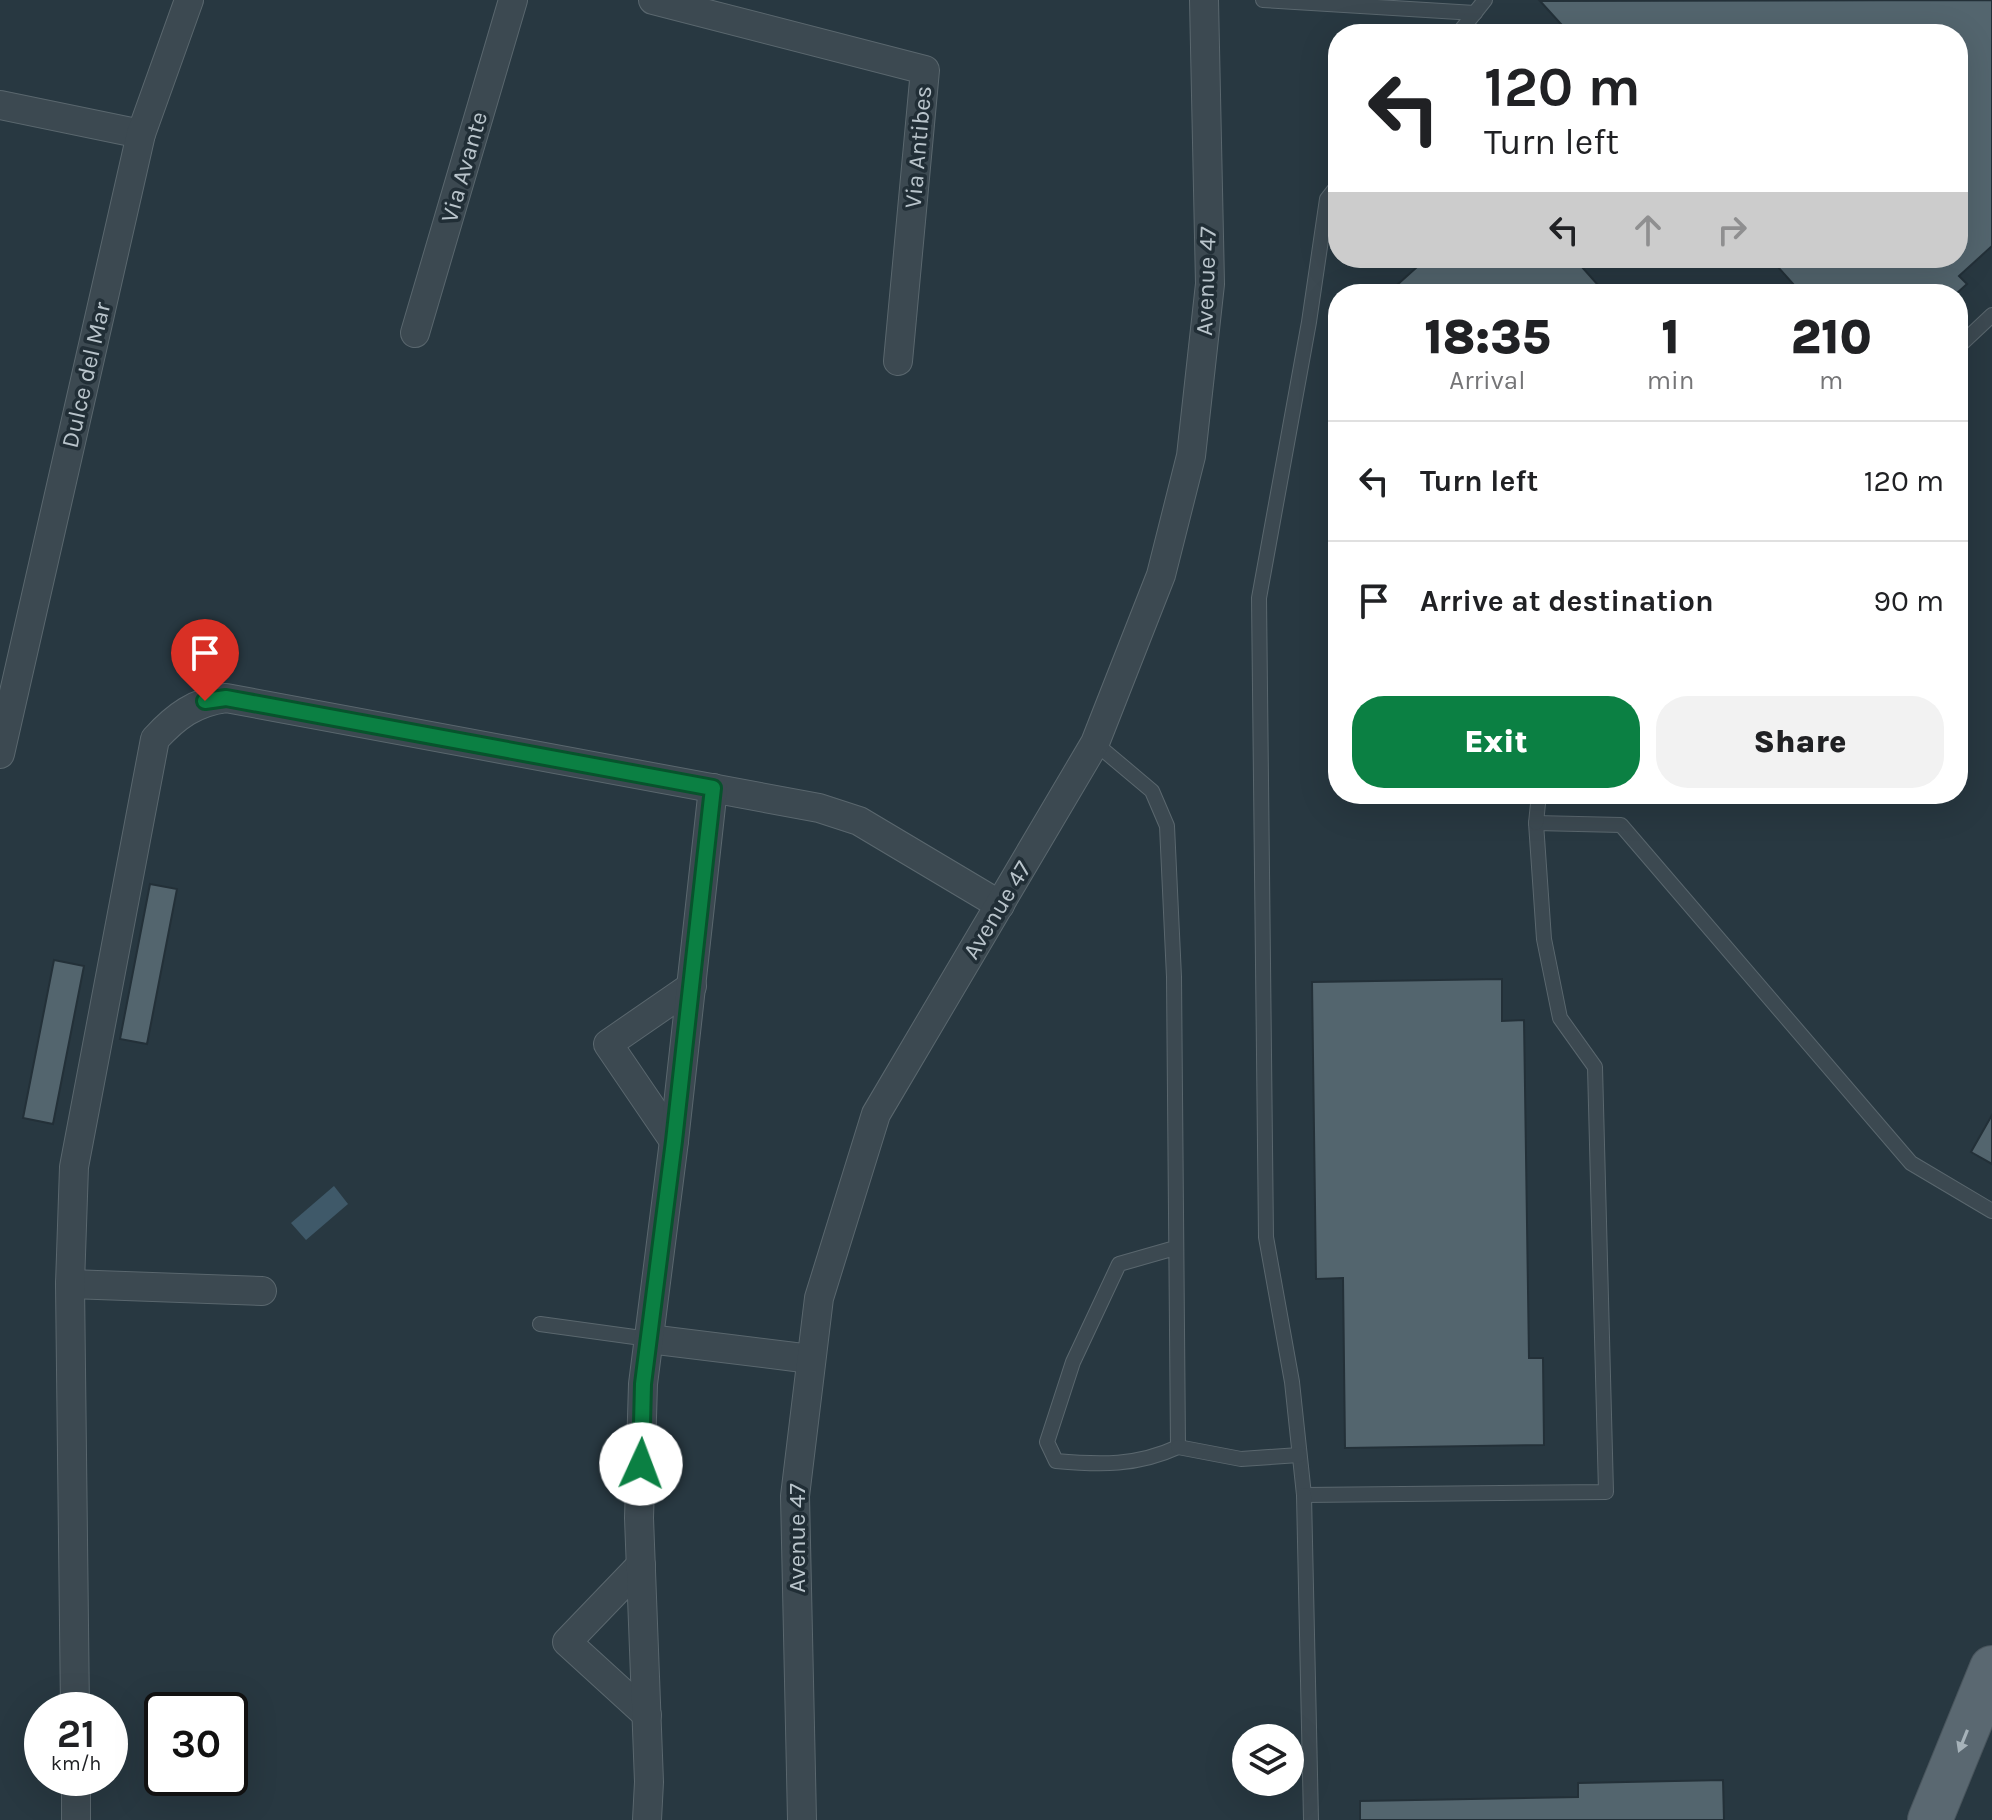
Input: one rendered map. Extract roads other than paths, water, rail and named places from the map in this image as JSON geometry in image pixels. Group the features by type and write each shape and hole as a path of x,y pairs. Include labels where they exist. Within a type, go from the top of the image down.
{"main road":[{"path":"1930,1820 1992,1668"}],"street":[{"name":"Dulce del Mar","path":"0,754 141,134 189,0"},
{"name":"Via Avante","path":"415,333 513,0"},
{"name":"Via Antibes","path":"653,0 925,70 898,361"},
{"name":"Avenue 47","path":"802,1820 795,1496 819,1298 876,1114 1095,743 1161,575 1191,456 1210,284 1204,0"},
{"path":"0,105 141,134"},
{"path":"75,1692 70,1284 77,1152 155,739 175,718 205,701 226,698 819,808 859,821 1000,905"},
{"path":"647,1820 647,1715 641,1565 643,1384 674,1141 713,788"},
{"path":"674,1141 608,1044 692,986"},
{"path":"70,1284 262,1291"},
{"path":"649,1339 811,1359"},
{"path":"641,1565 567,1642 647,1715"},
{"path":"76,1796 76,1820"}],"lane":[{"path":"1263,0 1475,13"},
{"path":"1466,24 1485,0"},
{"path":"1311,1820 1304,1495 1292,1382 1266,1237 1259,598 1328,198"},
{"path":"1968,338 1992,315"},
{"path":"1095,743 1152,791 1167,826 1174,977 1178,1447"},
{"path":"1304,1495 1606,1492 1595,1067 1560,1018 1544,939 1536,823 1538,804"},
{"path":"1536,823 1621,825 1911,1163 1992,1211"},
{"path":"1175,1248 1119,1264 1073,1362 1047,1442 1056,1461 1091,1464 1149,1460 1178,1447 1241,1459 1299,1455"},
{"path":"540,1324 649,1339"}],"water":[{"path":"334,1186 348,1204 306,1240 291,1223"}]}
